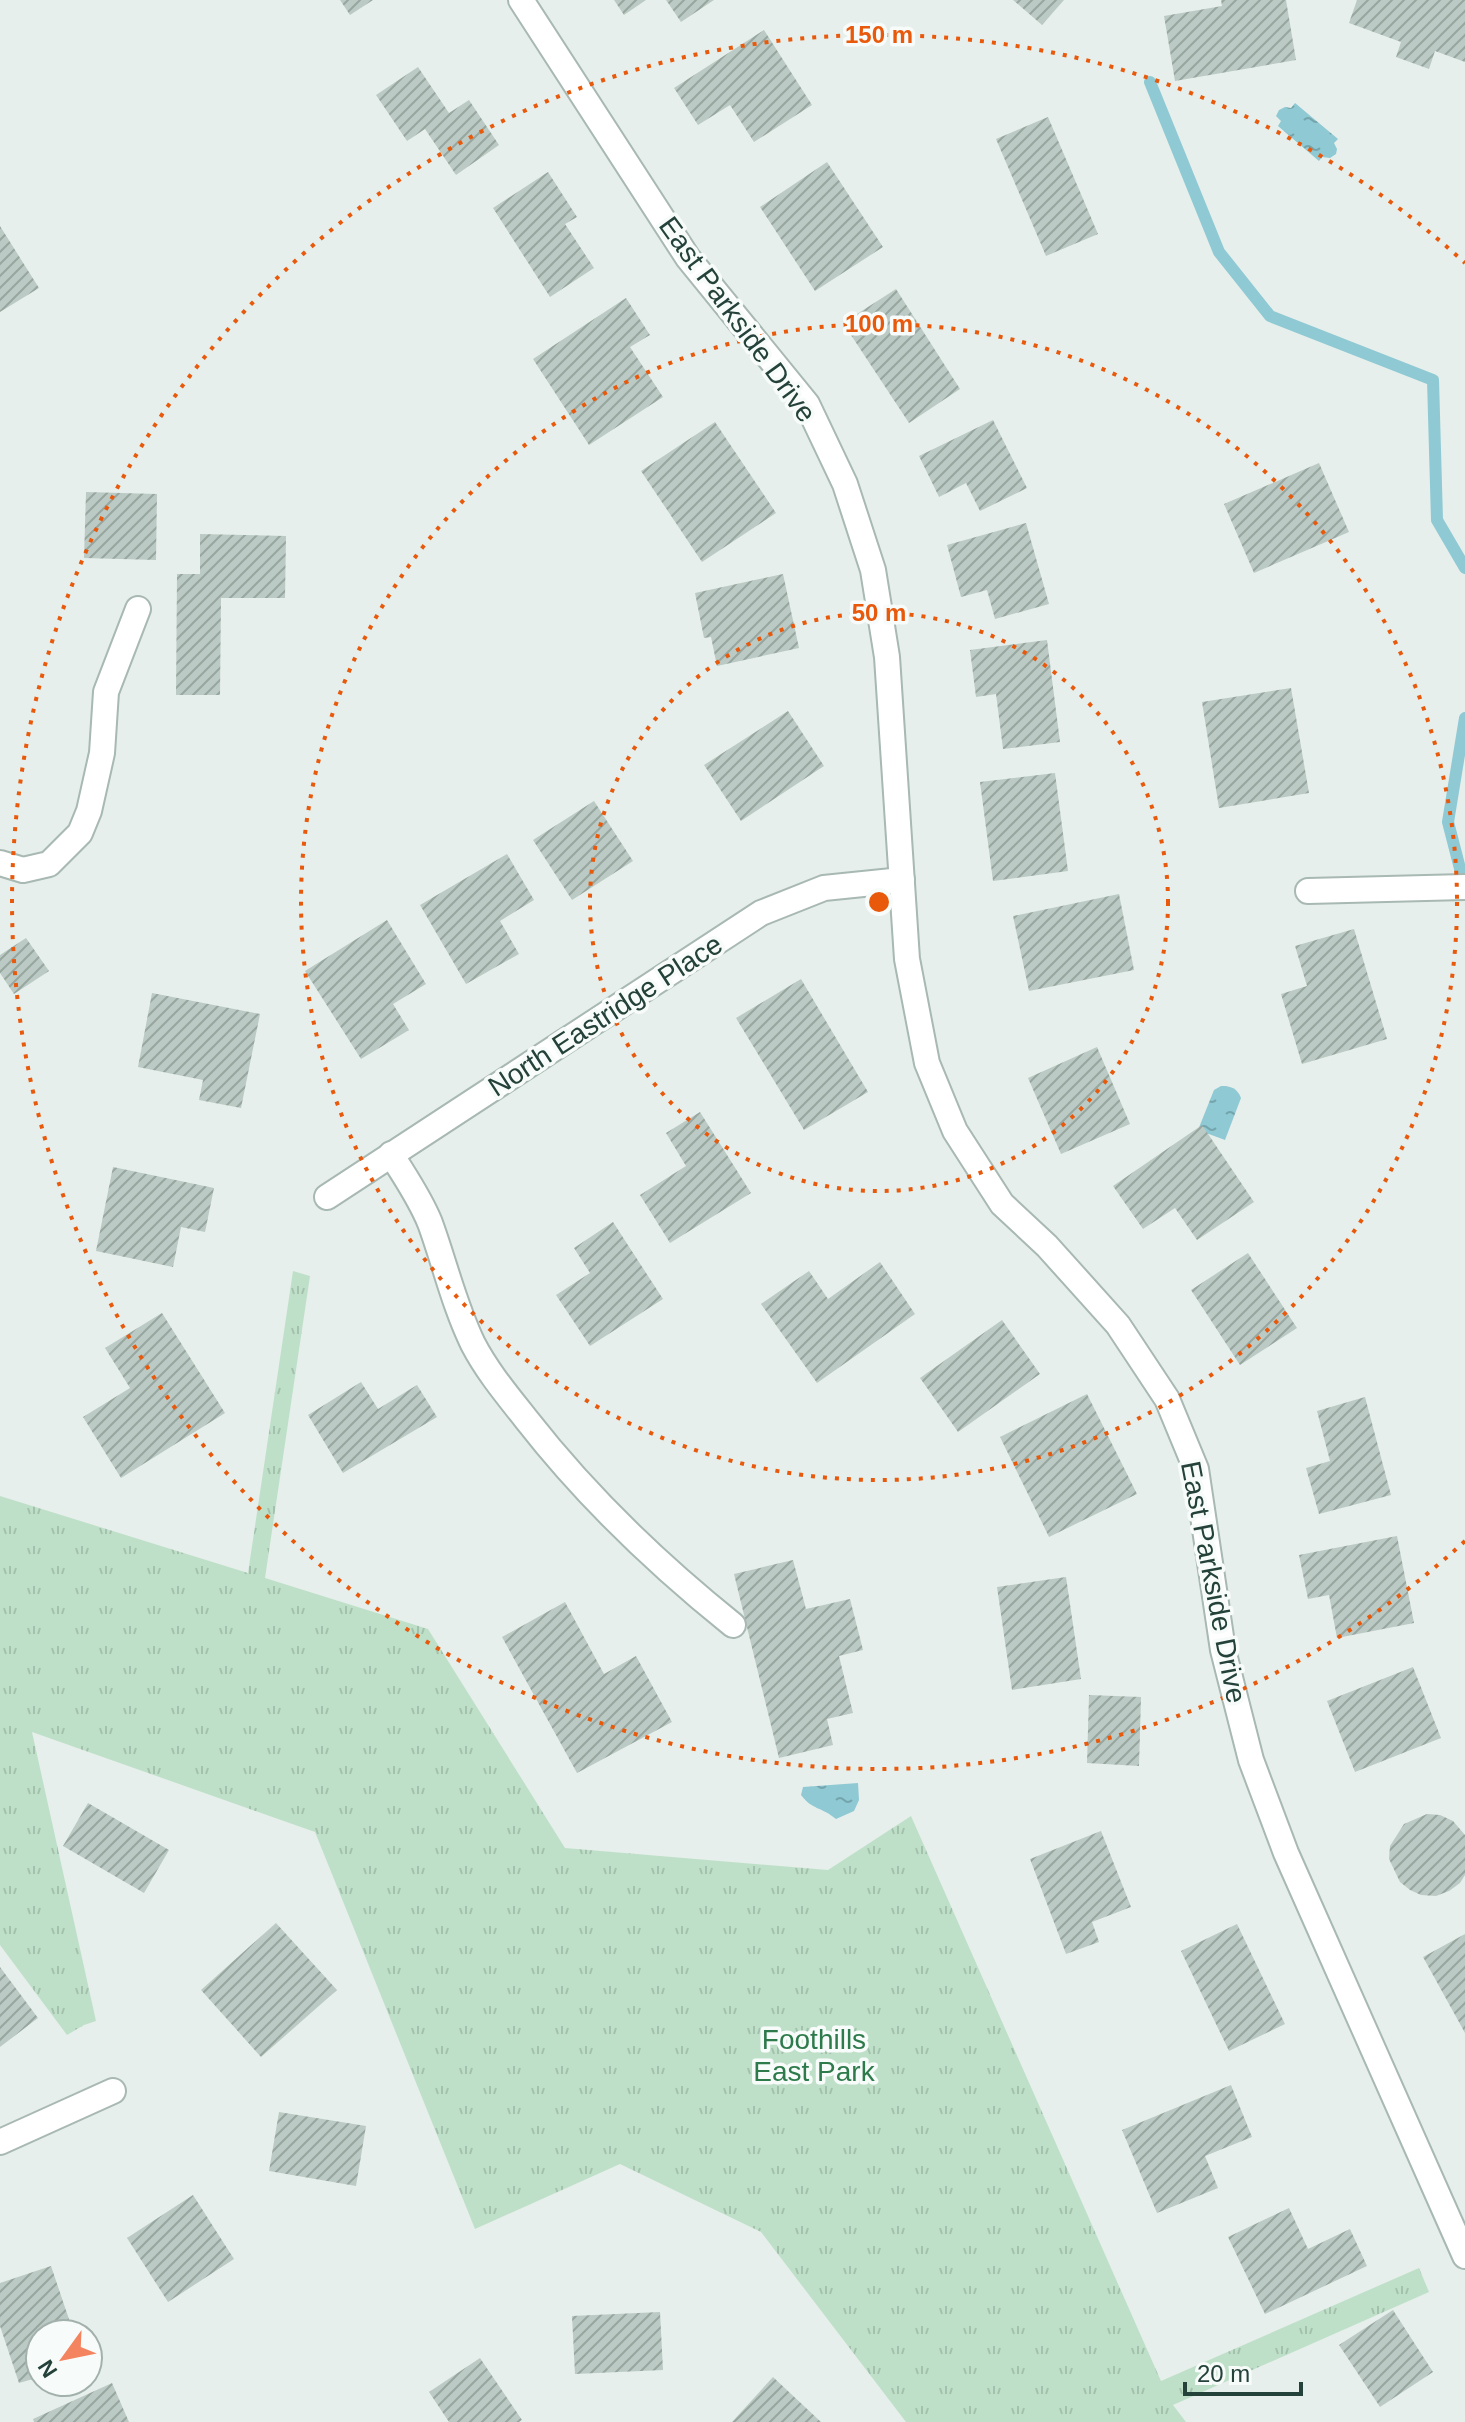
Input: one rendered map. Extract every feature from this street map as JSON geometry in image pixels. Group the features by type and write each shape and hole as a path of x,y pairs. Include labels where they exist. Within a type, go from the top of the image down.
{"street":[{"name":"East Parkside Drive","path":"521,0 688,258 807,404 845,484 873,570 887,657 907,959 927,1063 955,1131 1002,1204 1047,1246 1118,1325 1167,1399 1196,1469 1223,1650 1251,1760 1286,1853 1465,2256"},
{"path":"0,863 23,870 49,864 80,833 89,811 102,753 106,692 138,609"},
{"name":"North Eastridge Place","path":"327,1197 761,913 824,888 902,880"},
{"path":"1308,891 1465,887"},
{"path":"391,1154 415,1191 430,1224 453,1298 491,1375 597,1502 687,1588 733,1625"},
{"path":"0,2142 113,2091"}],"green space":[{"name":"Foothills East Park","path":"293,1271 310,1276 265,1578 428,1629 565,1848 828,1870 911,1816 1161,2381 1419,2268 1429,2292 1173,2405 1186,2422 906,2422 761,2232 620,2164 475,2229 315,1832 32,1732 96,2021 67,2035 0,1945 0,1496 248,1573"}],"water":[{"path":"1295,103 1338,139 1334,143 1336,154 1330,158 1322,157 1319,161 1278,126 1281,121 1276,116 1279,110 1291,108"},
{"path":"1221,1086 1233,1088 1241,1098 1225,1140 1198,1130 1214,1090"},
{"path":"858,1783 859,1800 854,1811 836,1819 801,1795 803,1787"}],"building":[{"path":"340,0 373,0 350,15"},
{"path":"614,0 646,0 624,15"},
{"path":"666,0 714,0 681,22"},
{"path":"1013,0 1064,0 1042,25"},
{"path":"1221,0 1286,0 1296,60 1175,81 1164,16 1222,6"},
{"path":"1357,0 1465,0 1465,62 1435,51 1429,69 1396,57 1401,42 1349,23"},
{"path":"764,30 812,105 754,142 730,105 698,125 674,88"},
{"path":"418,67 449,113 469,100 499,145 456,175 425,129 407,141 376,95"},
{"path":"1048,117 1098,234 1046,256 996,139"},
{"path":"827,162 883,247 815,291 760,207"},
{"path":"548,172 577,217 565,224 594,268 550,297 493,208"},
{"path":"0,226 39,288 0,312"},
{"path":"896,289 960,389 909,423 843,323"},
{"path":"626,298 650,335 630,347 663,397 589,445 533,359"},
{"path":"993,420 1027,488 980,511 966,483 939,497 919,456"},
{"path":"715,422 776,513 702,562 641,471"},
{"path":"1319,463 1349,532 1254,573 1224,504"},
{"path":"86,492 157,494 156,560 84,558"},
{"path":"1026,523 1049,604 995,619 987,590 961,597 947,545"},
{"path":"200,534 286,536 285,598 221,598 220,695 176,695 177,574 200,574"},
{"path":"783,574 799,648 717,666 711,637 704,638 695,593"},
{"path":"1047,640 1060,742 1003,749 996,694 976,697 970,650"},
{"path":"1291,688 1309,793 1219,808 1202,702"},
{"path":"788,711 824,766 741,821 704,765"},
{"path":"1055,773 1068,871 993,881 980,782"},
{"path":"594,801 633,861 572,900 533,840"},
{"path":"507,854 534,900 500,921 519,954 466,984 420,905"},
{"path":"1119,894 1134,970 1029,991 1013,916"},
{"path":"387,920 426,984 393,1004 409,1030 361,1059 305,971"},
{"path":"1354,929 1387,1039 1302,1064 1281,994 1307,986 1295,946"},
{"path":"26,938 49,971 14,994 0,973 0,955"},
{"path":"801,979 868,1092 804,1130 736,1018"},
{"path":"152,993 260,1014 241,1108 199,1100 203,1080 138,1067"},
{"path":"1097,1047 1130,1124 1061,1154 1028,1078"},
{"path":"700,1112 751,1193 670,1243 640,1195 686,1166 666,1133"},
{"path":"1202,1125 1254,1202 1197,1240 1175,1208 1143,1229 1113,1186"},
{"path":"113,1167 214,1188 205,1232 181,1227 173,1267 96,1251"},
{"path":"613,1222 663,1299 590,1346 556,1295 590,1273 574,1248"},
{"path":"1248,1253 1297,1328 1240,1365 1191,1290"},
{"path":"880,1262 915,1314 817,1383 761,1304 809,1271 828,1299"},
{"path":"162,1313 225,1413 121,1478 83,1417 130,1388 105,1348"},
{"path":"1002,1320 1040,1374 958,1432 920,1378"},
{"path":"361,1382 378,1409 417,1385 437,1417 343,1473 308,1415"},
{"path":"1087,1394 1137,1494 1049,1537 1000,1437"},
{"path":"1365,1397 1391,1495 1319,1514 1306,1468 1330,1461 1317,1411"},
{"path":"1397,1536 1414,1623 1337,1638 1329,1595 1308,1599 1299,1555"},
{"path":"793,1560 806,1609 850,1599 863,1650 839,1656 853,1713 827,1719 833,1745 779,1758 734,1574"},
{"path":"1066,1577 1081,1679 1012,1690 997,1587"},
{"path":"565,1602 604,1674 636,1656 672,1722 577,1773 502,1637"},
{"path":"1413,1667 1441,1738 1355,1772 1327,1701"},
{"path":"1089,1695 1141,1697 1139,1766 1087,1763"},
{"path":"88,1803 169,1850 144,1893 63,1846"},
{"path":"1427,1814 1440,1815 1453,1821 1465,1835 1465,1875 1449,1891 1436,1896 1410,1890 1400,1882 1389,1859 1390,1846 1404,1824"},
{"path":"1101,1831 1131,1907 1092,1922 1099,1942 1066,1954 1030,1859"},
{"path":"276,1923 337,1990 261,2057 201,1990"},
{"path":"1237,1924 1285,2024 1229,2051 1181,1951"},
{"path":"1465,1934 1465,2033 1423,1957"},
{"path":"0,1967 38,2018 0,2047"},
{"path":"1231,2085 1252,2137 1205,2156 1218,2188 1157,2213 1122,2130"},
{"path":"279,2112 366,2126 356,2186 269,2171"},
{"path":"193,2195 234,2259 168,2302 127,2238"},
{"path":"1289,2208 1308,2249 1350,2229 1367,2266 1265,2314 1228,2237"},
{"path":"51,2266 69,2318 24,2318 24,2382 19,2383 0,2326 0,2283"},
{"path":"1393,2310 1433,2372 1380,2407 1339,2345"},
{"path":"660,2312 663,2370 575,2374 572,2316"},
{"path":"480,2358 522,2420 519,2422 449,2422 429,2392"},
{"path":"773,2377 821,2422 732,2422"},
{"path":"112,2383 129,2422 34,2422 33,2419 79,2398 104,2398 104,2387"}],"waterway":[{"path":"1150,82 1219,252 1270,316 1433,380 1437,520 1465,568"},
{"path":"1465,718 1448,822 1465,888"}]}
